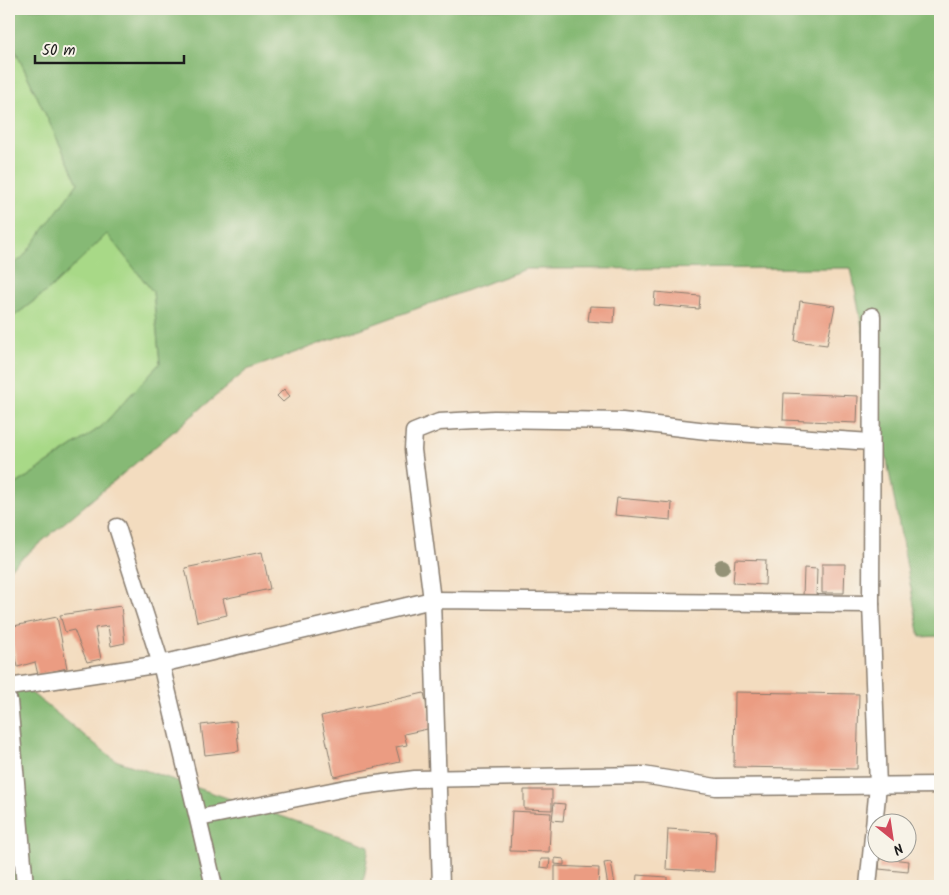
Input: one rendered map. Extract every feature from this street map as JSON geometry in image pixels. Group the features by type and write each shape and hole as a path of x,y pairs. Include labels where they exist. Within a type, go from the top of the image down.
{"street":[{"path":"868,886 878,786 871,604 872,316"},
{"path":"442,886 432,600 412,450 414,432 439,422 494,419 622,421 707,431 871,442"},
{"path":"117,527 160,664 214,886"},
{"path":"9,687 160,664 432,600 871,604"},
{"path":"9,701 25,886"},
{"path":"199,818 346,788 416,778 643,776 716,787 940,785"}],"green space":[{"path":"9,9 940,9 940,636 920,637 851,268 526,269 247,370 9,569 9,489 101,427 160,363 153,292 107,234 51,288 9,320 9,268 23,257 78,183 9,37"},
{"path":"9,37 78,183 23,258 9,268"},
{"path":"107,233 153,292 160,363 101,427 9,489 9,320 51,288"},
{"path":"9,675 115,760 369,846 363,886 9,886"}],"building":[{"path":"655,292 700,296 699,309 654,305"},
{"path":"800,301 835,306 827,345 795,341"},
{"path":"590,306 615,307 614,323 588,321"},
{"path":"284,389 290,396 283,402 277,396"},
{"path":"784,393 858,396 857,423 783,420"},
{"path":"617,498 672,503 671,520 615,515"},
{"path":"262,552 270,589 223,599 227,615 197,622 185,568"},
{"path":"735,559 766,560 765,585 733,583"},
{"path":"822,564 845,564 844,593 822,593"},
{"path":"804,568 817,569 816,598 803,597"},
{"path":"121,606 125,643 111,646 108,626 95,628 101,659 87,662 74,630 65,632 60,615"},
{"path":"57,617 67,668 38,675 35,662 18,667 9,627"},
{"path":"735,692 859,694 857,769 734,767"},
{"path":"424,693 432,728 404,734 407,745 396,747 400,762 334,777 321,716"},
{"path":"236,721 239,751 205,755 201,725"},
{"path":"524,790 552,790 552,810 524,809"},
{"path":"554,803 565,804 563,821 552,820"},
{"path":"512,811 551,813 549,852 510,851"},
{"path":"668,829 716,832 714,872 666,869"},
{"path":"555,858 564,859 564,865 555,864"},
{"path":"541,859 550,859 549,868 540,867"},
{"path":"611,862 615,885 608,886 604,863"},
{"path":"880,862 909,862 908,872 879,869"},
{"path":"555,866 599,868 598,886 555,886"},
{"path":"637,875 667,877 667,886 636,886"},
{"path":"768,883 789,885 789,886 768,886"}]}
